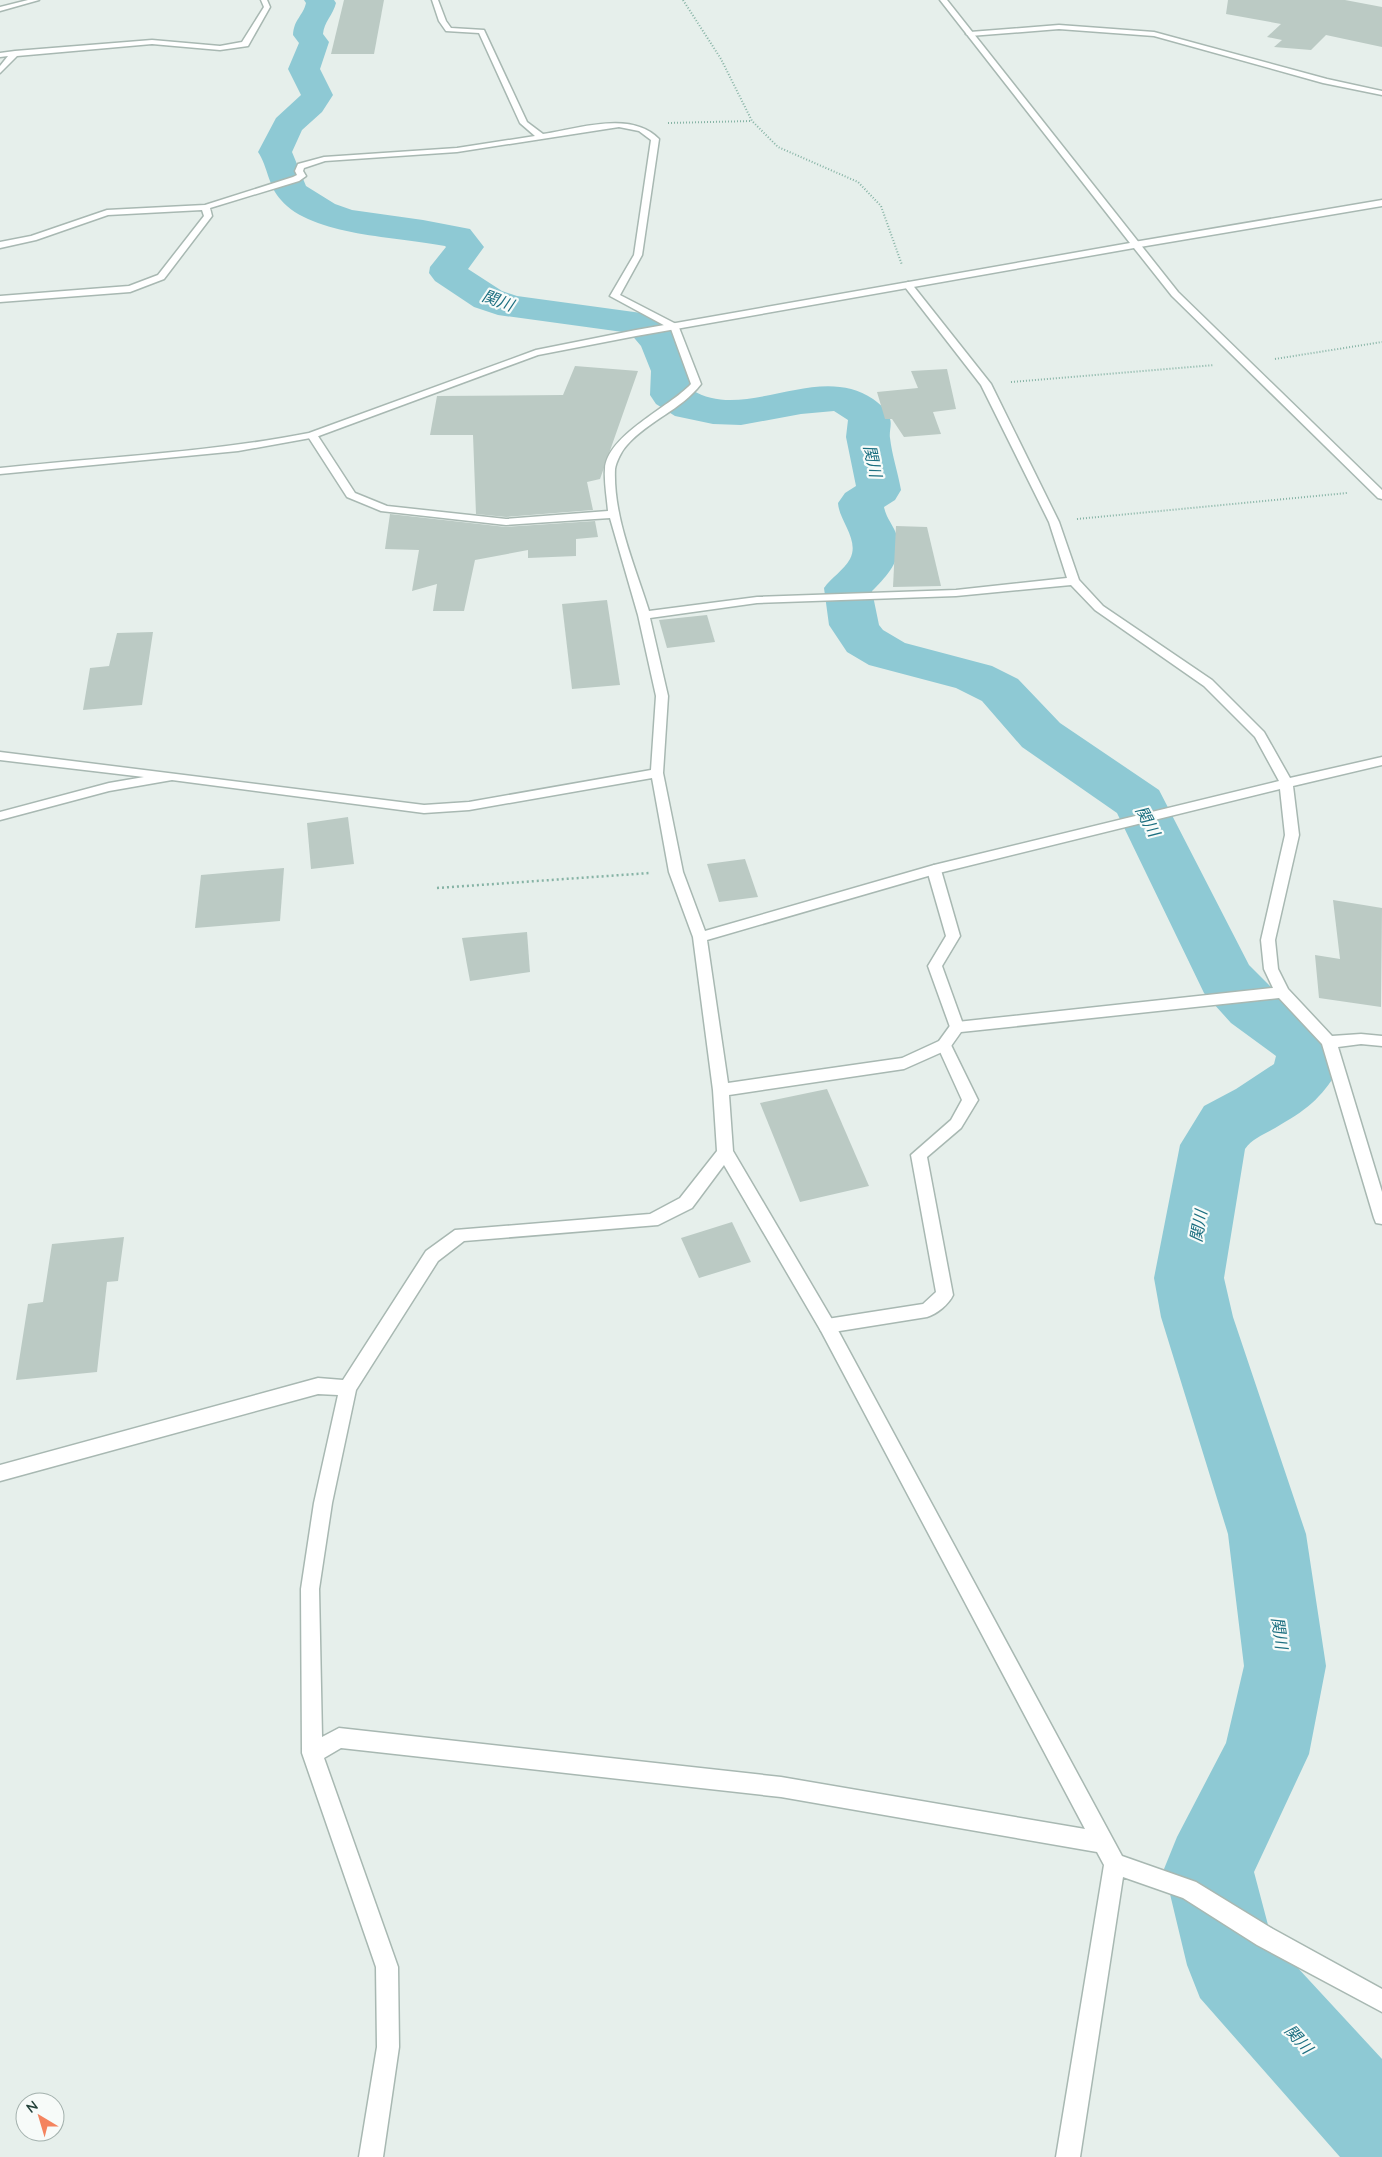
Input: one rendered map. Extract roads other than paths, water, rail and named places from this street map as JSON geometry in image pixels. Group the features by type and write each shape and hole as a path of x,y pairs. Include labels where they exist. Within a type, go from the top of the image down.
{"street":[{"path":"0,8 36,0"},
{"path":"0,55 152,42 220,48 245,44 267,8 264,0"},
{"path":"435,0 443,26 449,31 482,31 524,123 542,137"},
{"path":"943,0 1175,294 1382,496"},
{"path":"970,34 1059,27 1154,34 1326,81 1382,93"},
{"path":"0,71 14,54"},
{"path":"0,245 33,238 107,212 206,207 296,179 302,176 301,166 324,159 457,150 618,125 641,130 655,139 638,254 615,296 675,327 696,384 686,395 637,430 621,445 610,467 614,514 644,615 662,696 657,773 676,872 700,937 721,1090 725,1152 827,1326 1115,1864 1068,2157"},
{"path":"0,472 226,450 312,435 536,353 636,333 1134,244 1382,203"},
{"path":"0,299 130,289 161,277 208,216 206,207"},
{"path":"908,285 986,384 1054,522 1074,581 1099,608 1208,683 1260,735 1286,782 1292,835 1268,940 1271,968 1282,992 1328,1042 1382,1218"},
{"path":"312,435 351,495 385,509 506,522 614,514"},
{"path":"644,615 757,600 956,593 1074,581"},
{"path":"0,756 424,809 469,806 657,773"},
{"path":"700,937 934,870 1286,782 1382,761"},
{"path":"0,816 109,786 172,776"},
{"path":"934,870 953,936 935,966 957,1027"},
{"path":"721,1090 904,1063 944,1046 957,1027 1282,992"},
{"path":"1328,1042 1361,1039 1382,1041"},
{"path":"827,1326 927,1310 945,1295 919,1155 956,1124 970,1100 944,1046"},
{"path":"371,2157 388,2046 387,1967 312,1753 310,1590 323,1503 348,1388 432,1256 461,1235 652,1220 686,1203 725,1152"},
{"path":"0,1473 318,1386 348,1388"},
{"path":"312,1753 340,1738 772,1786 1105,1843"},
{"path":"1115,1864 1189,1889 1265,1937 1382,2000"}],"waterway":[{"name":"関川","path":"319,0 321,3 318,14 309,23 308,35 314,42 304,69 317,95 311,105 288,125 275,152 279,157 289,186 296,196 322,212 351,221 457,237 466,247 449,267 448,273 488,299 512,307 642,323 660,342 671,371 671,395 690,407 713,411 741,412 801,401 836,398 848,401 864,412 869,419 868,437 879,490 861,503 861,506 876,545 873,560 869,567 848,588 854,625 865,641 887,654 974,677 1000,690 1041,735 1140,803 1225,978 1253,1007 1305,1045 1309,1065 1297,1081 1259,1107 1227,1124 1213,1145 1189,1278 1197,1317 1267,1534 1285,1666 1266,1754 1209,1869 1233,1965 1382,2131"}]}
